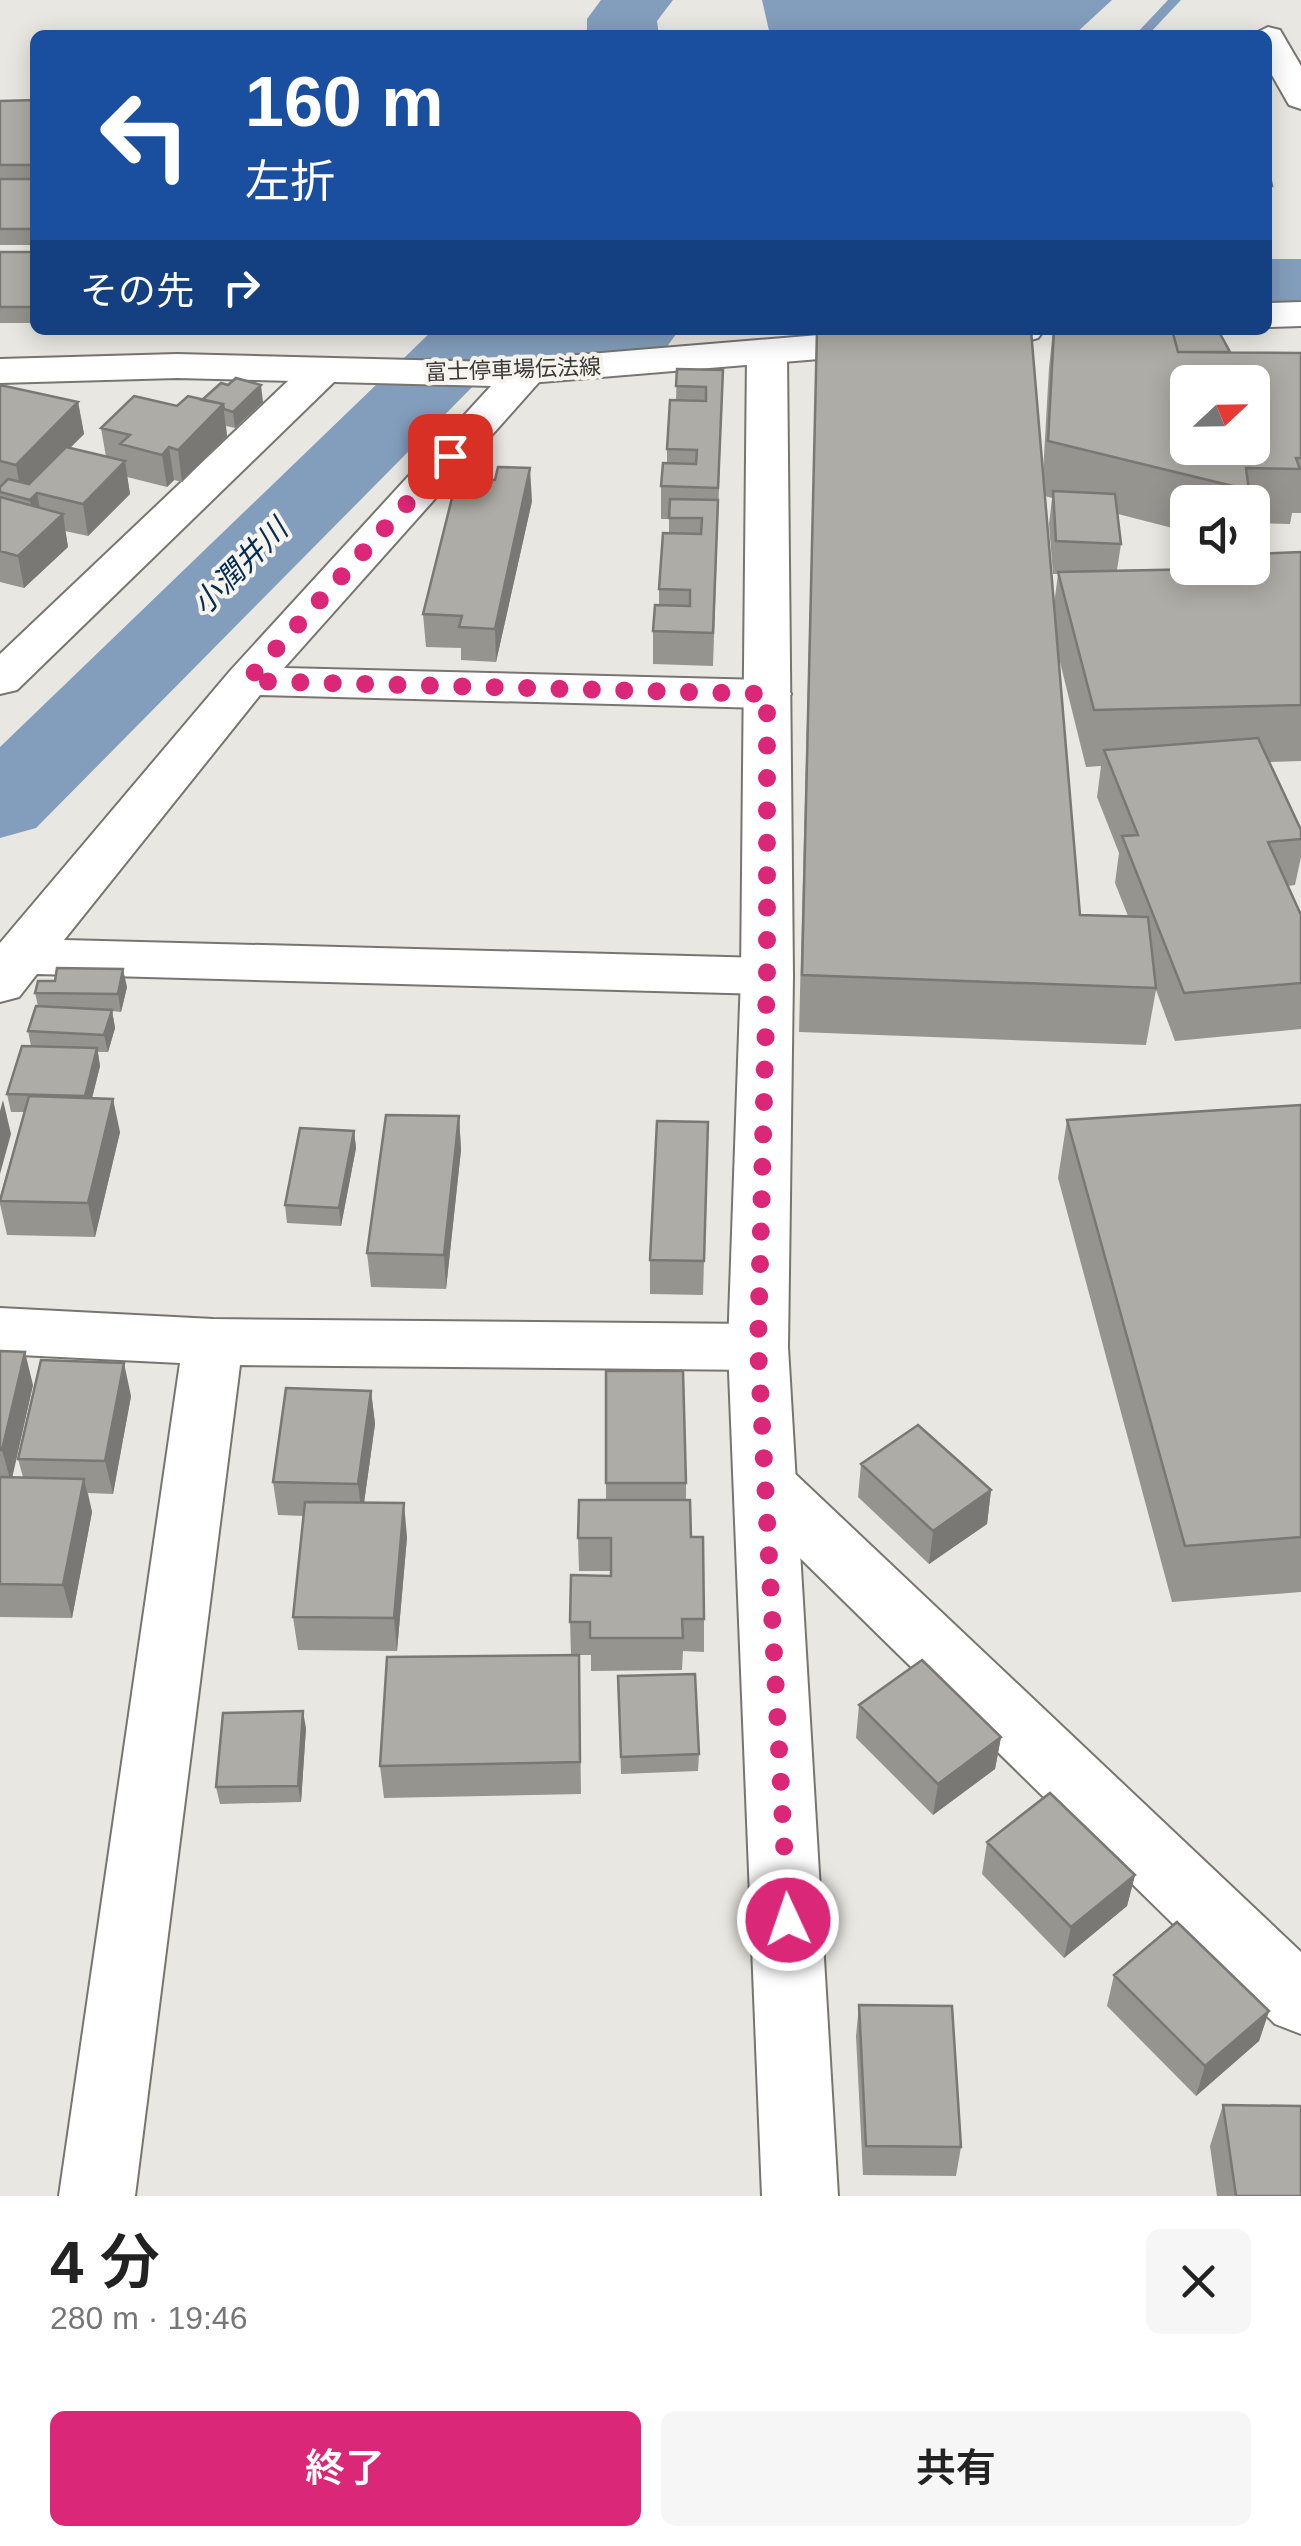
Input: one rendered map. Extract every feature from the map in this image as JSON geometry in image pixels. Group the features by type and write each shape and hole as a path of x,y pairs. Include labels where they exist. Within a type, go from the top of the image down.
{"street":[{"path":"1247,0 1264,30"},
{"path":"1272,45 1301,98"},
{"path":"1272,316 1301,314"},
{"name":"富士停車場伝法線","path":"0,371 178,366 510,373 970,335"},
{"path":"767,354 767,976 758,1347 768,1487 800,2196"},
{"path":"0,680 322,371"},
{"path":"9,970 247,681 510,373"},
{"path":"247,681 767,694"},
{"path":"9,970 767,976"},
{"path":"0,1331 214,1342 758,1347"},
{"path":"97,2196 214,1342"},
{"path":"768,1487 1301,2000"}],"water":[{"path":"762,0 1112,0 1079,30 769,30"}],"building":[{"path":"30,100 30,165 0,165 0,101"},
{"path":"0,179 30,179 30,229 0,229"},
{"path":"0,252 30,252 30,307 0,307"},
{"path":"817,335 1031,335 1080,915 1148,917 1156,988 802,975"},
{"path":"1054,335 1173,335 1178,352 1301,353 1301,458 1296,458 1300,469 1246,468 1248,485 1228,485 1048,441"},
{"path":"1174,335 1221,335 1230,352 1178,352"},
{"path":"677,369 723,370 718,488 661,486 663,463 696,464 697,450 667,449 670,400 706,401 706,387 676,386"},
{"path":"236,378 261,385 233,412 224,409 223,404 202,400 221,383 228,385"},
{"path":"0,385 78,402 16,465 0,461"},
{"path":"134,396 177,406 188,396 223,404 178,450 169,447 162,455 120,444 130,435 101,428"},
{"path":"66,447 125,461 83,504 37,493 30,500 0,492 8,479 29,484"},
{"path":"498,467 530,468 495,629 459,627 462,616 423,614 457,478 495,480"},
{"path":"1053,491 1115,494 1121,544 1056,541"},
{"path":"0,497 63,514 18,556 0,551"},
{"path":"670,499 718,500 713,633 653,631 655,605 690,606 690,590 659,589 663,533 701,534 702,518 669,518"},
{"path":"1301,552 1301,705 1094,710 1058,572 1170,570 1170,585 1270,585 1270,553"},
{"path":"1258,738 1301,830 1301,839 1268,842 1301,915 1301,983 1184,993 1122,836 1138,835 1104,750"},
{"path":"57,968 123,969 118,994 35,993 38,981 55,981"},
{"path":"36,1006 112,1010 104,1035 28,1031"},
{"path":"22,1046 97,1048 85,1096 7,1094"},
{"path":"29,1096 113,1099 88,1203 0,1201"},
{"path":"1301,1105 1301,1537 1185,1546 1067,1120"},
{"path":"386,1115 459,1116 444,1255 367,1253"},
{"path":"657,1121 708,1122 704,1261 650,1260"},
{"path":"300,1128 354,1131 339,1208 285,1205"},
{"path":"0,1351 25,1352 2,1450 0,1450"},
{"path":"41,1360 124,1363 105,1461 18,1459"},
{"path":"606,1371 683,1371 686,1483 606,1483"},
{"path":"286,1388 371,1391 358,1484 273,1482"},
{"path":"918,1425 991,1490 933,1531 861,1464"},
{"path":"0,1477 84,1479 63,1585 0,1584"},
{"path":"579,1500 690,1500 691,1537 703,1537 704,1619 682,1619 683,1638 590,1638 590,1622 570,1622 571,1575 611,1576 611,1538 578,1538"},
{"path":"305,1502 404,1503 394,1618 293,1617"},
{"path":"579,1655 580,1762 380,1766 387,1657"},
{"path":"922,1660 1001,1737 938,1784 859,1705"},
{"path":"695,1674 699,1754 621,1757 618,1676"},
{"path":"303,1711 298,1786 216,1787 223,1713"},
{"path":"1050,1793 1135,1875 1071,1927 987,1842"},
{"path":"1177,1922 1269,2011 1205,2066 1114,1975"},
{"path":"859,2005 952,2006 961,2147 866,2146"},
{"path":"1223,2105 1301,2106 1301,2196 1236,2196"}],"waterway":[{"name":"小潤井川","path":"623,30 622,19 638,0"},
{"path":"1146,30 1175,0"},
{"path":"1272,283 1301,283"},
{"name":"小潤井川","path":"0,805 476,335"},
{"path":"465,346 583,335"}],"route":[{"path":"450,456 247,681 767,694 767,976 758,1347 788,1920"}]}
